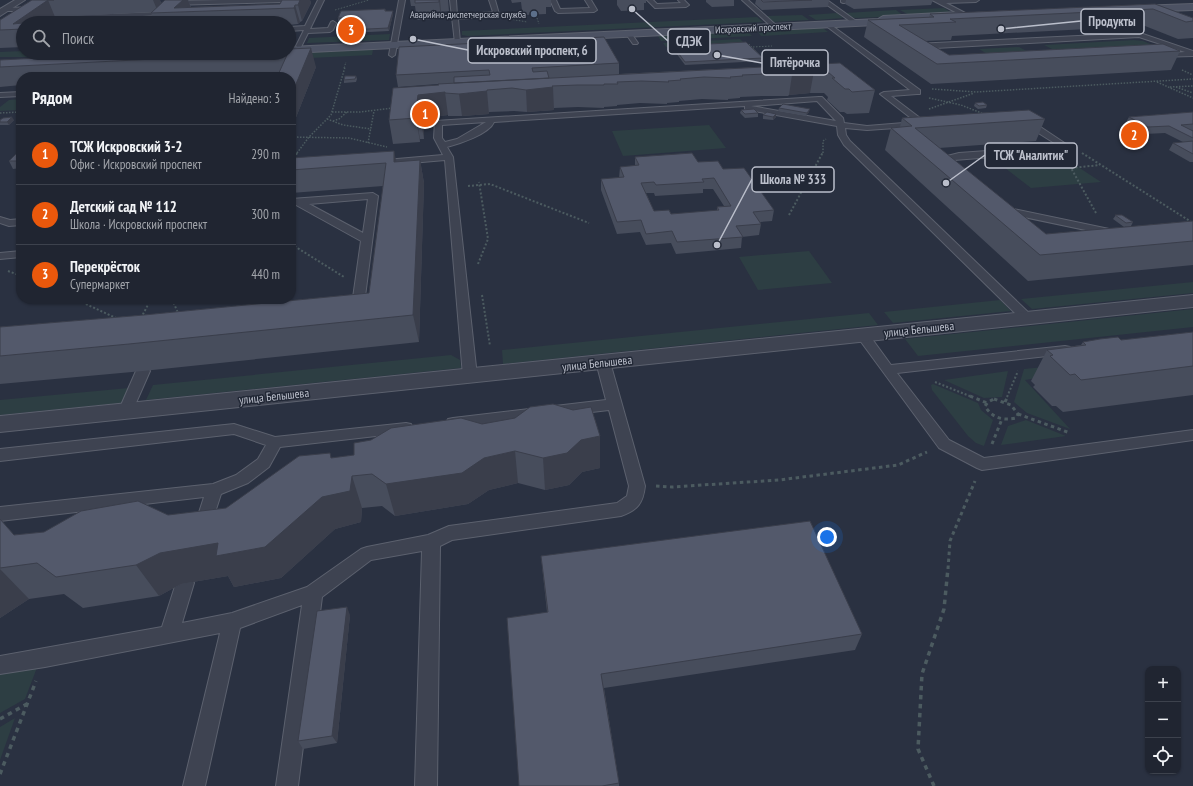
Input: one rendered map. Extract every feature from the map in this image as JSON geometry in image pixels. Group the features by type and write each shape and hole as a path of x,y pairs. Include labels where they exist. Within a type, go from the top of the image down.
{"street":[{"path":"2,11 21,0"},
{"path":"1135,0 1188,17"},
{"path":"1126,8 1153,5 1193,5"},
{"name":"Искровский проспект","path":"296,50 394,47 457,40 972,16"},
{"name":"Искровский проспект","path":"773,25 854,22"},
{"name":"Искровский проспект","path":"457,40 629,34 648,31"},
{"name":"Искровский проспект","path":"296,47 394,47"},
{"name":"улица Белышева","path":"0,424 1193,301"}],"lane":[{"path":"296,44 307,30 321,0"},
{"path":"394,47 402,0"},
{"path":"454,0 457,40"},
{"path":"455,17 496,14 492,0"},
{"path":"553,0 558,11 594,10 588,0"},
{"path":"650,0 655,6 686,5 681,0"},
{"path":"823,0 854,22"},
{"path":"842,1 872,0"},
{"path":"936,1 976,0"},
{"path":"746,1 755,1"},
{"path":"746,1 773,25"},
{"path":"936,1 972,16"},
{"path":"79,16 167,6 212,3 283,2"},
{"path":"207,9 212,3"},
{"path":"158,16 167,6"},
{"path":"21,16 32,9"},
{"path":"2,11 42,9"},
{"path":"296,29 330,30 333,23"},
{"path":"827,24 909,90"},
{"path":"1089,31 1101,36"},
{"path":"629,34 635,43"},
{"path":"927,53 915,46 1140,34 1193,54"},
{"path":"942,44 954,52"},
{"path":"1152,57 1193,54"},
{"path":"1174,55 1187,60"},
{"path":"743,103 754,109 842,130 927,124 911,115 884,94 909,90"},
{"path":"0,95 16,94"},
{"path":"470,376 449,157 438,138 438,123 819,98 837,115 842,130 851,147 1027,318"},
{"path":"964,178 948,163 950,158 959,156 1068,148 1020,118 999,119"},
{"path":"443,145 460,141 487,126 490,123 490,119"},
{"path":"370,164 449,157"},
{"path":"296,202 373,196 358,312 342,314"},
{"path":"296,203 367,240"},
{"path":"1021,224 1001,208 1125,236 1088,239"},
{"path":"0,233 4,221 16,222"},
{"path":"0,256 16,254"},
{"path":"862,335 944,444 982,464 1193,436"},
{"path":"887,370 1075,349"},
{"path":"0,665 45,658 232,622 313,594 367,554 431,542 449,532 620,509 635,499 637,486 603,362"},
{"path":"125,412 143,371"},
{"path":"441,424 615,404"},
{"path":"0,455 234,429 276,442 417,427"},
{"path":"0,514 214,490 242,479 264,463 276,442"},
{"path":"197,546 214,490"},
{"path":"426,786 431,542"},
{"path":"169,634 185,584"},
{"path":"287,786 313,594"},
{"path":"194,786 232,622"}],"path":[{"path":"313,16 369,0"},
{"path":"496,14 513,20 539,25 536,15"},
{"path":"746,41 769,64"},
{"path":"748,47 772,46"},
{"path":"296,154 309,137 332,112 347,58"},
{"path":"791,63 803,68"},
{"path":"909,90 976,92 1193,79"},
{"path":"1156,82 1193,98"},
{"path":"1168,87 1193,86"},
{"path":"1174,87 1193,93"},
{"path":"909,90 999,119"},
{"path":"911,115 976,92"},
{"path":"332,112 394,108"},
{"path":"368,143 374,110"},
{"path":"0,113 16,112"},
{"path":"333,122 347,112"},
{"path":"327,119 342,125 371,129"},
{"path":"789,215 823,153 823,141 842,130"},
{"path":"296,137 349,138 389,148"},
{"path":"1077,151 1193,223"},
{"path":"1101,165 1071,168 1105,232"},
{"path":"478,264 488,239 479,182"},
{"path":"482,185 490,184 589,223"},
{"path":"296,247 361,288"},
{"path":"482,294 490,346"},
{"path":"84,304 116,319"},
{"path":"140,320 148,304"},
{"path":"174,304 178,313 177,319"},
{"path":"1005,402 1020,366"},
{"path":"933,381 987,403 994,400 1005,402 1016,408 1018,414"},
{"path":"987,403 986,406 988,411 993,416 1010,420 1016,418 1018,414"},
{"path":"1018,414 1076,435"},
{"path":"990,450 1002,419"},
{"path":"637,486 672,487 780,480 898,465 944,444"},
{"path":"934,786 918,749 922,674 944,609 950,541 982,464"},
{"path":"0,774 45,658"},
{"path":"0,719 27,704"}],"shaded area":[{"path":"944,8 952,13 909,15 900,10"},
{"path":"896,10 904,16 855,18 845,13"},
{"path":"837,13 843,18 816,20 808,15"},
{"path":"802,15 809,20 772,22 766,16"},
{"path":"757,17 763,22 468,36 462,35 462,31"},
{"path":"816,27 823,28 828,32 761,36 757,31 758,30"},
{"path":"743,30 752,36 661,41 658,36 660,34"},
{"path":"390,34 389,40 307,43 309,38"},
{"path":"740,39 744,43 666,47 663,43"},
{"path":"1134,40 1143,41 1160,48 1060,53 1044,45"},
{"path":"1019,47 1038,57 997,60 979,49"},
{"path":"373,50 372,55 296,59 296,53"},
{"path":"16,51 16,57 0,57 0,52"},
{"path":"218,60 270,60 168,65"},
{"path":"16,99 16,110 0,111 0,107 9,100"},
{"path":"709,125 726,148 623,156 612,131"},
{"path":"1066,159 1101,182 1031,188 1000,164"},
{"path":"809,251 832,283 758,290 739,257"},
{"path":"1193,282 1193,293 1032,309 1021,299"},
{"path":"1000,300 1011,311 893,323 884,312"},
{"path":"1193,309 1193,327 918,356 905,339"},
{"path":"869,313 878,325 503,364 502,350"},
{"path":"451,355 460,360 461,368 146,400 153,385"},
{"path":"1054,366 1061,374 1025,380 1070,429 1027,413 1014,402 1024,369"},
{"path":"1008,371 1002,397 984,398 944,380"},
{"path":"933,384 978,403 981,410 993,420 984,446 976,443 968,436 932,390 931,385"},
{"path":"129,388 121,403 0,415 0,400"},
{"path":"1026,420 1066,436 1001,445 1008,426"},
{"path":"38,665 25,699 0,713 0,671"},
{"path":"15,718 0,760 0,727"}],"building":[{"path":"32,0 48,0 25,16 16,16 16,22 13,24 16,24 16,29 0,30 0,20"},
{"path":"165,0 183,0 174,8 280,4 282,0 300,0 298,5 295,5 294,8 151,13"},
{"path":"415,0 439,0 439,2 415,3"},
{"path":"761,0 812,0 763,2"},
{"path":"1155,4 1193,18 1193,21 1186,22 1153,9 950,19 956,22 899,25 949,55 1163,44 1180,51 937,64 868,20 934,17 930,14"},
{"path":"385,9 385,11 393,11 388,28 348,30 353,18 338,18 341,11"},
{"path":"604,37 619,63 532,68 533,72 547,71 549,78 454,83 454,77 490,75 489,70 396,75 399,47"},
{"path":"746,42 763,58 685,62 673,46"},
{"path":"311,48 296,84 296,72 279,72 285,60 296,60 296,49"},
{"path":"16,59 135,60 0,67 0,60"},
{"path":"840,63 875,90 852,92 849,89 845,89 832,78 835,78 828,72 814,71 791,74 792,75 742,75 743,76 730,77 731,78 704,77 668,81 669,82 617,82 618,84 552,86 553,87 526,90 512,88 459,94 445,92 418,95 417,102 421,102 420,115 416,115 416,118 389,120 393,88 439,85 438,84"},
{"path":"345,76 356,76 355,79 344,80"},
{"path":"983,102 987,105 979,106 975,103"},
{"path":"783,104 810,109 807,113 779,108"},
{"path":"754,109 758,113 745,114 741,110"},
{"path":"1029,110 1045,119 915,128 1046,234 1193,221 1193,241 1040,255 891,128 912,126 902,118"},
{"path":"767,112 776,114 773,117 763,115"},
{"path":"1193,112 1193,124 1181,125 1193,131 1193,138 1169,126 1148,127 1129,117"},
{"path":"12,117 7,122 0,122 3,118"},
{"path":"1193,141 1193,154 1173,143"},
{"path":"394,151 394,162 420,160 413,315 0,356 0,327 256,304 296,304 296,300 369,293 386,163 296,170 296,158"},
{"path":"692,153 698,162 718,161 723,169 744,168 774,210 753,212 761,224 736,226 743,237 677,242 672,231 646,234 641,220 617,222 601,179 624,177 620,167 639,165 635,157","holes":["714,178 731,206 717,207 719,210 671,214 669,210 654,211 641,183 654,182 656,185 704,182 702,179"]},
{"path":"16,154 16,161 9,161"},
{"path":"1115,215 1122,215 1133,222 1126,223"},
{"path":"1193,332 1193,366 1081,380 1075,374 1070,375 1050,356 1053,355 1047,350 1086,345 1083,342 1100,339 1118,337 1121,340"},
{"path":"553,404 573,410 591,407 600,436 581,440 567,453 543,458 515,451 484,458 462,473 386,484 372,474 352,476 350,491 322,497 265,547 216,556 218,543 160,553 136,565 56,577 37,563 0,568 0,519 14,535 44,532 81,511 138,501 168,515 226,508 299,456 330,453 331,458 354,455 354,443 371,440 391,428 461,418 482,424 515,418 530,407"},
{"path":"810,521 862,634 601,674 619,783 602,786 519,786 507,618 548,612 541,556"},
{"path":"347,607 332,736 298,741 317,611"}],"place":[{"name":"СДЭК","path":"632,9"},
{"name":"Аварийно-диспетчерская служба","path":"534,14"},
{"name":"Продукты","path":"1001,29"},
{"name":"Перекрёсток","path":"351,30"},
{"name":"Искровский проспект, 6","path":"413,39"},
{"name":"Пятёрочка","path":"717,55"},
{"name":"ТСЖ Искровский 3-2","path":"425,114"},
{"name":"Детский сад № 112","path":"1134,135"},
{"name":"ТСЖ \"Аналитик\"","path":"946,183"},
{"name":"Школа № 333","path":"717,245"}]}
